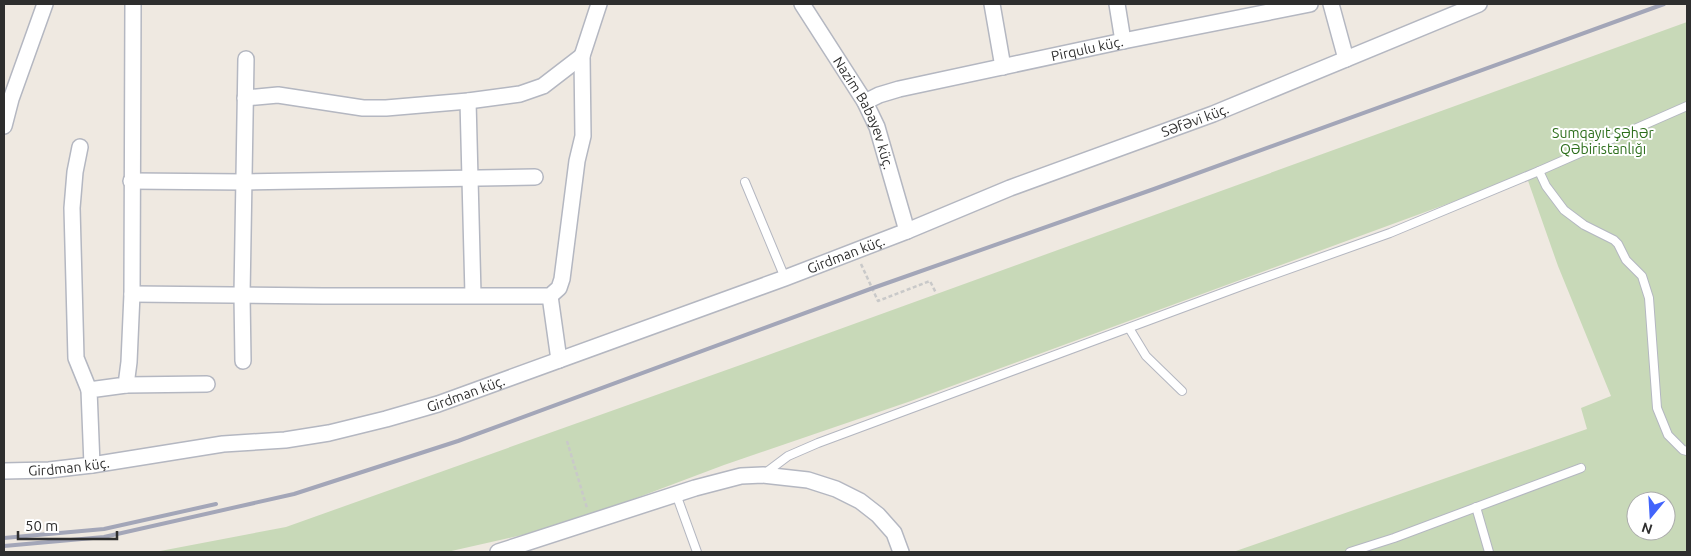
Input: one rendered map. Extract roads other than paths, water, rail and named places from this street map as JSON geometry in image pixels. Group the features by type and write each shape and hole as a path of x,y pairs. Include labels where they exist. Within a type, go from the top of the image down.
{"street":[{"path":"4,126 10,99 45,4"},
{"path":"126,385 132,294 133,4"},
{"path":"132,294 550,296 558,288 562,279 577,161 583,136 582,56 599,4"},
{"name":"Nazim Babayev küç.","path":"802,4 865,102 877,128 908,231"},
{"path":"992,4 1003,67"},
{"path":"1116,4 1123,41"},
{"name":"Pirqulu küç.","path":"865,102 899,89 1123,41 1310,4"},
{"path":"1331,4 1346,59"},
{"name":"Səfəvi küç.","path":"908,231 1026,182 1213,114 1479,4"},
{"path":"245,98 278,95 370,108 468,101 520,94 543,86 582,56"},
{"path":"244,362 242,295 246,59"},
{"path":"468,101 473,295"},
{"path":"80,147 75,172 72,208 76,358 89,390 92,465"},
{"path":"131,181 244,182 536,177"},
{"name":"Girdman küç.","path":"4,471 49,470 92,465 197,448 285,440 329,433 438,404 785,278 908,231"},
{"path":"550,296 559,360"},
{"path":"89,390 126,385 207,384"},
{"path":"498,552 720,480 741,476 763,475 808,480 836,489 860,501 878,515 894,533 901,552"}],"lane":[{"path":"763,475 788,456 818,443 1390,233 1539,171 1687,106"},
{"path":"1539,171 1546,186 1564,210 1584,225 1614,240 1626,260 1642,276 1649,298 1657,408 1668,435 1683,450 1687,451"},
{"path":"744,182 785,278"},
{"path":"1129,328 1146,356 1182,391"},
{"path":"1353,552 1581,468"},
{"path":"676,494 697,552"},
{"path":"1476,507 1489,552"}],"railway":[{"path":"4,546 104,537 294,494 458,441 873,288 1154,189 1664,4"},
{"path":"4,538 104,529 216,504"}],"park label":[{"name":"Sumqayıt Şəhər Qəbiristanlığı","path":"1603,142"}]}
